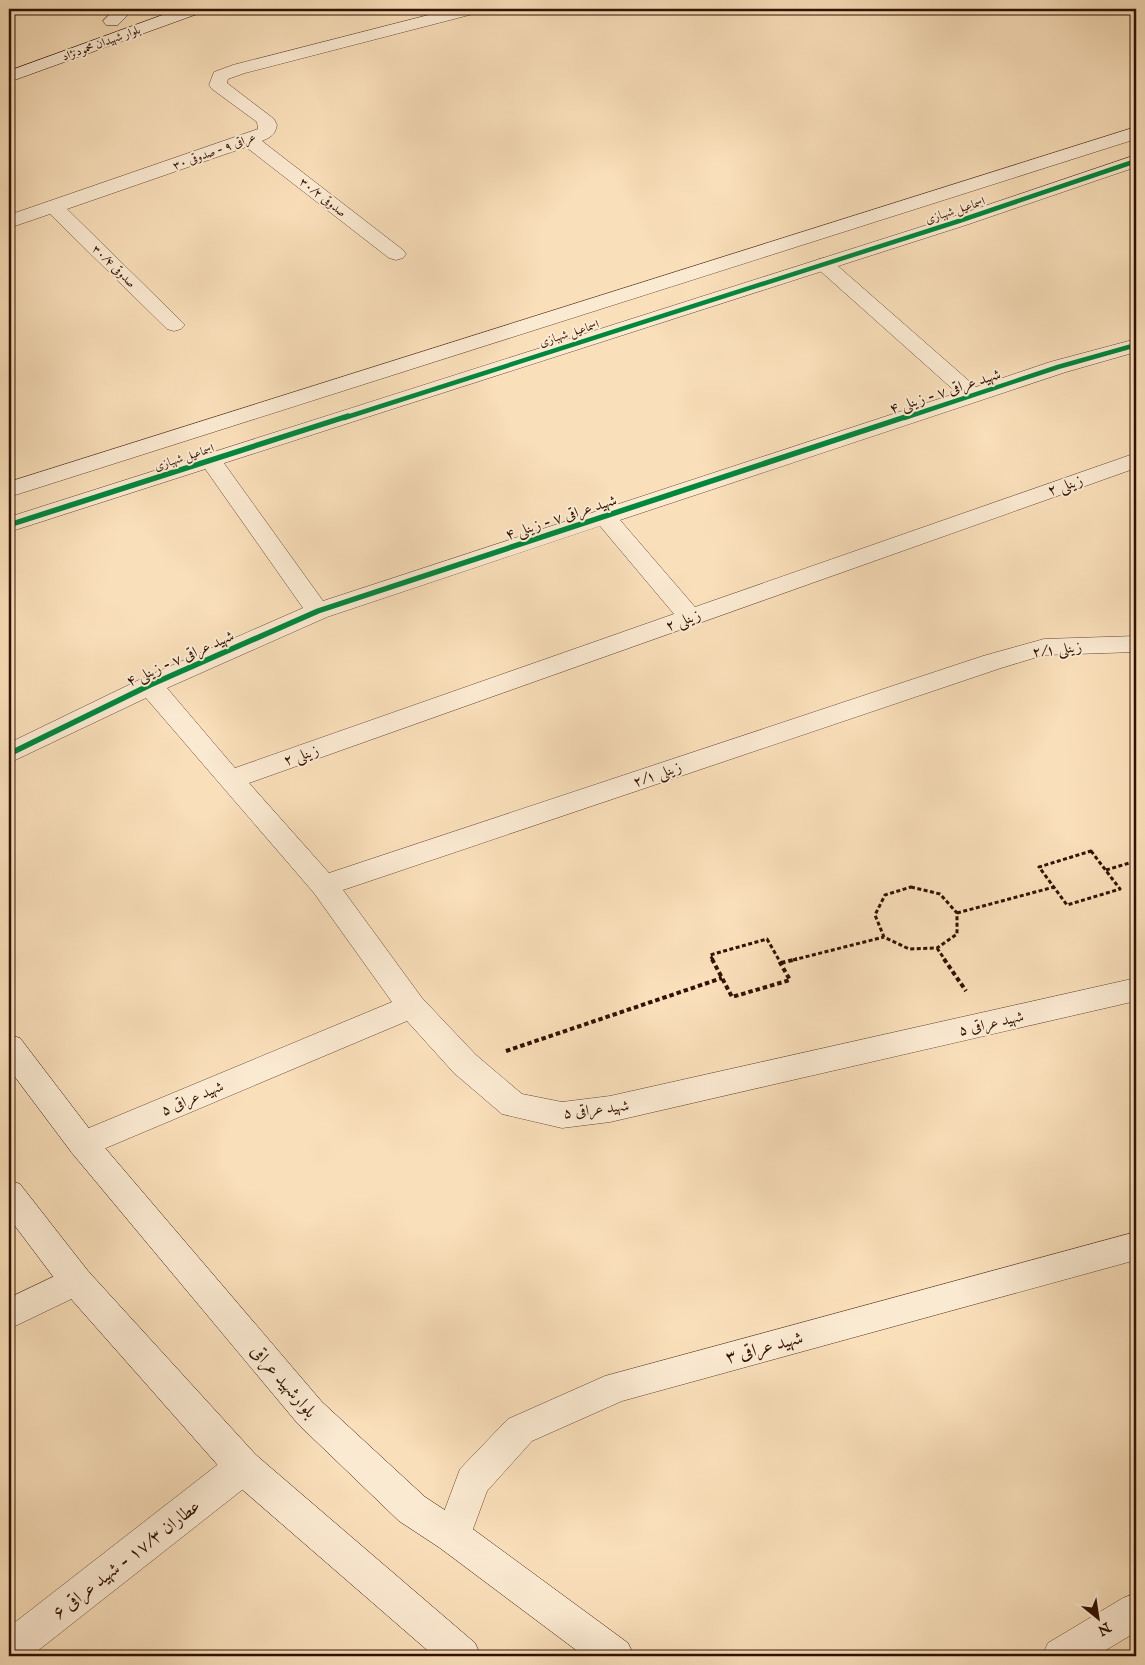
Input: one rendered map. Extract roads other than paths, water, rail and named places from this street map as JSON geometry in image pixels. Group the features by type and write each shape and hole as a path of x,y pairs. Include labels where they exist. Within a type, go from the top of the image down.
{"street":[{"path":"112,21 125,9"},
{"name":"بلوار شهیدان محمودنژاد","path":"94,27 146,9"},
{"name":"بلوار شهیدان محمودنژاد","path":"9,77 194,9"},
{"name":"عراقی ۹ - صدوقی ۳۰","path":"9,222 249,140 266,132 268,125 265,119 218,85 220,76 239,69 471,9"},
{"name":"اسماعیل شهبازی","path":"9,490 1136,133"},
{"name":"صدوقی ۳۰/۲","path":"249,140 396,254"},
{"name":"اسماعیل شهبازی","path":"9,525 824,264 1136,161"},
{"name":"صدوقی ۳۰/۴","path":"54,207 174,325"},
{"path":"824,264 972,395"},
{"name":"شهید عراقی ۷ - زینلی ۴","path":"9,754 150,685 318,611 1058,367 1136,345"},
{"path":"210,460 318,611"},
{"name":"زینلی ۲","path":"230,780 1136,460"},
{"path":"604,516 690,618"},
{"name":"زینلی ۲/۱","path":"324,886 992,662 1044,647 1136,644"},
{"path":"150,685 230,780 324,886 412,1006"},
{"name":"شهید عراقی ۵","path":"83,1144 412,1006 465,1064 513,1105 562,1115 610,1109 1136,990"},
{"name":"بلوارشهید عراقی","path":"9,1047 83,1144 310,1413 412,1509 453,1536 615,1656"},
{"path":"9,1194 76,1281 243,1468 462,1656"},
{"name":"شهید عراقی ۳","path":"453,1536 474,1481 520,1430 617,1387 1136,1246"},
{"path":"9,1314 76,1281"},
{"name":"عطاران ۱۷/۳ - شهید عراقی ۶","path":"9,1650 243,1468"},
{"path":"1061,1656 1136,1611"}]}
